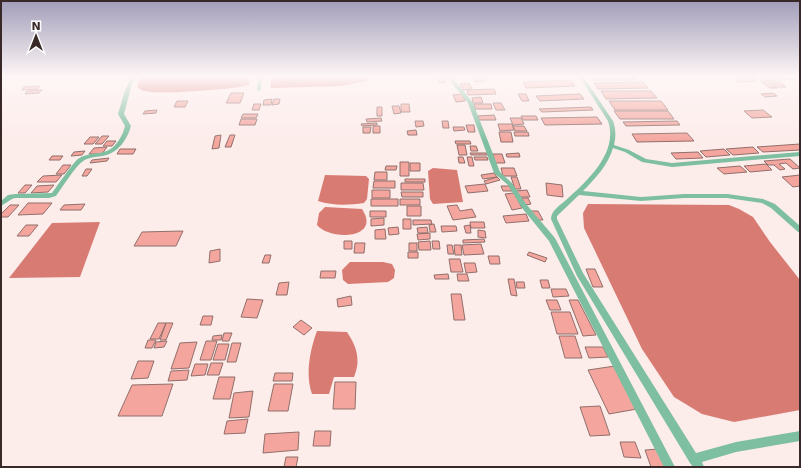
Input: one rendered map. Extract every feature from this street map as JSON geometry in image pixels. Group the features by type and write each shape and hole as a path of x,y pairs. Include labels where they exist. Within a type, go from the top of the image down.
{"street":[{"path":"1,204 10,197 15,196 54,195 83,158 106,154 116,150 128,126 121,114 126,98"},
{"path":"466,98 470,103 497,173 510,184 524,206 552,240 670,467"},
{"path":"595,98 612,126 612,146 605,160 579,192 554,216 554,219 571,252 580,274 696,463 736,447 800,436"},
{"path":"612,146 627,151 644,161 672,165 800,154"},
{"path":"579,192 641,199 684,196 728,196 763,201 774,206 800,230"}],"shaded area":[{"path":"433,168 457,170 463,202 433,204 430,199 428,171"},
{"path":"325,175 366,176 369,179 367,199 364,203 347,205 329,204 318,201"},
{"path":"588,204 729,205 753,217 770,242 800,280 800,410 734,422 702,414 674,397 642,349 584,228 583,213"},
{"path":"325,207 362,209 366,219 365,226 360,231 342,235 323,230 317,225 319,213"},
{"path":"100,222 80,277 9,278 52,223"},
{"path":"350,262 383,262 392,264 395,270 394,278 388,282 348,284 343,280 342,270"},
{"path":"317,331 347,332 357,354 357,365 354,377 334,377 329,394 312,394 310,387 309,362"}],"building":[{"path":"229,98 242,98 240,103 226,103"},
{"path":"454,98 464,98 465,101 456,102"},
{"path":"472,98 481,98 483,103 473,103"},
{"path":"520,98 528,98 529,101 522,101"},
{"path":"537,98 584,99 540,101"},
{"path":"605,98 657,98 606,99"},
{"path":"272,99 271,105 263,105 264,100"},
{"path":"274,99 280,99 279,104 272,105"},
{"path":"177,101 188,101 185,107 174,107"},
{"path":"609,101 661,101 668,110 615,110"},
{"path":"493,103 501,103 505,110 496,110"},
{"path":"254,104 261,104 259,110 252,110"},
{"path":"401,104 409,104 410,112 401,112"},
{"path":"474,104 491,104 492,109 475,109"},
{"path":"392,106 399,106 401,113 394,114"},
{"path":"377,107 382,107 382,116 377,116"},
{"path":"591,107 593,110 542,112 539,109"},
{"path":"157,110 156,113 143,114 145,111"},
{"path":"763,110 772,117 752,118 744,111"},
{"path":"614,111 668,111 674,119 620,119"},
{"path":"243,114 258,114 256,118 241,118"},
{"path":"494,115 496,120 479,120 478,116"},
{"path":"521,116 536,116 538,120 523,120"},
{"path":"597,117 602,124 545,125 541,118"},
{"path":"381,118 382,121 367,122 366,119"},
{"path":"510,118 521,118 524,124 513,125"},
{"path":"241,119 257,119 255,125 239,125"},
{"path":"415,121 423,121 424,126 416,127"},
{"path":"442,121 448,121 449,128 443,128"},
{"path":"677,121 680,125 626,126 623,122"},
{"path":"377,123 377,125 362,126 361,124"},
{"path":"498,124 512,124 514,130 500,131"},
{"path":"466,125 474,125 475,132 468,132"},
{"path":"373,126 380,126 380,133 373,133"},
{"path":"513,126 524,126 527,131 515,131"},
{"path":"363,127 371,127 370,133 363,133"},
{"path":"453,127 464,127 465,130 454,131"},
{"path":"416,130 417,135 408,135 407,131"},
{"path":"499,132 511,132 513,142 501,142"},
{"path":"514,132 528,132 529,136 515,136"},
{"path":"687,133 694,141 637,142 632,134"},
{"path":"221,135 219,148 212,149 215,136"},
{"path":"230,135 235,135 231,147 225,147"},
{"path":"102,136 109,136 102,144 95,144"},
{"path":"90,137 99,137 93,144 84,144"},
{"path":"107,141 116,141 112,146 103,146"},
{"path":"455,141 470,141 471,144 456,144"},
{"path":"800,144 800,150 763,152 757,147"},
{"path":"457,145 465,145 467,155 459,155"},
{"path":"470,146 476,146 478,151 471,151"},
{"path":"107,147 102,154 89,154 94,148"},
{"path":"753,147 759,153 733,155 726,149"},
{"path":"120,149 136,149 133,154 117,154"},
{"path":"724,149 730,155 706,157 700,151"},
{"path":"85,151 82,155 71,156 74,152"},
{"path":"698,152 703,158 676,159 671,153"},
{"path":"470,153 487,153 488,155 471,155"},
{"path":"519,153 520,157 507,157 506,154"},
{"path":"493,154 502,154 505,163 495,163"},
{"path":"52,156 63,156 60,160 49,160"},
{"path":"458,157 463,157 465,163 459,163"},
{"path":"467,157 472,157 474,166 469,166"},
{"path":"474,157 487,157 488,160 475,160"},
{"path":"109,158 107,161 90,163 92,160"},
{"path":"790,159 800,168 793,169 786,163 779,164 785,169 780,170 774,165 768,165 764,161"},
{"path":"400,162 409,162 409,176 400,176"},
{"path":"410,163 420,163 420,171 410,171"},
{"path":"766,164 772,170 750,172 744,166"},
{"path":"63,165 71,165 64,174 56,174"},
{"path":"386,166 397,166 396,170 385,170"},
{"path":"740,166 747,172 724,174 717,168"},
{"path":"501,168 514,168 517,176 503,176"},
{"path":"86,169 92,169 87,176 82,176"},
{"path":"375,172 387,172 387,180 374,180"},
{"path":"494,173 497,177 483,179 481,175"},
{"path":"62,175 56,182 37,182 43,176"},
{"path":"800,175 800,186 793,187 782,177"},
{"path":"497,177 500,180 486,184 484,181"},
{"path":"511,177 517,177 521,189 515,189"},
{"path":"405,179 425,179 425,182 405,182"},
{"path":"374,181 395,181 395,188 373,188"},
{"path":"401,183 423,183 424,190 401,190"},
{"path":"546,183 562,185 563,197 547,195"},
{"path":"485,184 488,191 468,193 465,186"},
{"path":"25,185 32,185 25,193 18,193"},
{"path":"54,185 48,192 31,193 37,186"},
{"path":"501,186 509,186 512,191 503,191"},
{"path":"372,190 390,190 390,198 372,198"},
{"path":"527,190 530,197 519,197 516,191"},
{"path":"401,192 423,192 423,197 402,197"},
{"path":"514,193 522,208 512,210 505,194"},
{"path":"522,198 528,198 531,204 525,205"},
{"path":"371,199 398,199 398,206 371,206"},
{"path":"400,199 420,199 420,205 400,205"},
{"path":"28,203 52,203 43,214 18,215"},
{"path":"85,204 81,210 60,210 64,205"},
{"path":"10,205 19,205 8,217 1,217 1,214"},
{"path":"457,205 460,211 472,209 476,217 453,220 447,206"},
{"path":"407,206 421,206 421,216 407,216"},
{"path":"370,211 386,211 386,217 370,217"},
{"path":"530,211 538,211 543,220 535,220"},
{"path":"526,214 529,221 506,223 503,216"},
{"path":"384,218 384,225 371,226 371,219"},
{"path":"403,219 411,219 411,229 403,229"},
{"path":"413,220 431,220 432,224 413,225"},
{"path":"470,222 484,222 485,228 471,228"},
{"path":"434,224 436,232 430,232 429,225"},
{"path":"26,225 38,225 29,236 17,236"},
{"path":"470,225 471,233 466,233 464,226"},
{"path":"441,226 456,226 457,231 442,232"},
{"path":"398,227 399,234 389,235 388,228"},
{"path":"427,227 428,233 418,233 417,228"},
{"path":"385,229 386,239 375,239 375,230"},
{"path":"478,230 485,231 486,238 478,237"},
{"path":"183,231 176,246 134,246 142,232"},
{"path":"430,233 430,239 418,240 417,234"},
{"path":"484,239 485,242 463,243 463,240"},
{"path":"344,241 352,241 352,249 344,249"},
{"path":"430,241 431,250 419,250 418,242"},
{"path":"432,241 439,241 440,249 433,249"},
{"path":"355,243 365,243 364,253 354,253"},
{"path":"409,243 417,243 417,251 409,251"},
{"path":"481,244 484,254 464,255 462,245"},
{"path":"447,245 452,245 454,254 448,254"},
{"path":"454,245 461,245 462,255 455,255"},
{"path":"220,249 220,261 209,263 210,251"},
{"path":"408,252 418,252 418,258 408,258"},
{"path":"529,252 547,258 545,262 527,255"},
{"path":"265,255 271,255 269,263 262,263"},
{"path":"488,256 499,256 500,264 490,264"},
{"path":"449,259 460,259 463,272 451,272"},
{"path":"464,263 475,263 477,272 466,273"},
{"path":"586,269 595,269 603,287 593,287"},
{"path":"321,271 336,271 335,278 320,278"},
{"path":"448,274 449,279 435,279 434,275"},
{"path":"457,274 467,274 469,281 458,281"},
{"path":"508,279 514,279 517,296 511,295"},
{"path":"540,280 548,280 550,288 542,288"},
{"path":"289,282 287,295 276,295 279,283"},
{"path":"516,282 524,282 525,288 517,288"},
{"path":"551,289 566,289 569,296 553,297"},
{"path":"451,294 461,294 465,320 454,320"},
{"path":"351,296 352,305 338,307 337,299"},
{"path":"247,299 263,300 257,318 241,317"},
{"path":"546,300 557,300 561,310 550,310"},
{"path":"569,300 578,300 596,335 583,336"},
{"path":"551,312 570,312 578,334 557,334"},
{"path":"203,316 213,316 211,325 200,325"},
{"path":"301,320 312,328 304,335 293,327"},
{"path":"158,323 166,323 159,339 150,339"},
{"path":"166,323 173,323 166,340 160,340"},
{"path":"224,333 232,333 229,341 222,341"},
{"path":"222,335 221,340 212,340 213,336"},
{"path":"559,336 575,336 582,358 565,358"},
{"path":"148,340 156,340 152,348 145,348"},
{"path":"167,341 164,347 154,348 156,342"},
{"path":"206,341 217,341 211,360 200,360"},
{"path":"197,342 189,368 171,369 180,343"},
{"path":"232,343 241,343 236,362 227,362"},
{"path":"218,344 229,344 225,360 213,360"},
{"path":"585,347 603,347 608,357 589,358"},
{"path":"138,361 154,361 148,378 131,379"},
{"path":"211,363 223,363 219,375 207,375"},
{"path":"195,364 208,364 205,375 191,376"},
{"path":"615,366 637,409 609,414 588,370"},
{"path":"189,370 187,380 168,381 171,371"},
{"path":"275,373 293,373 292,381 273,381"},
{"path":"219,377 235,377 230,399 213,399"},
{"path":"335,382 356,382 355,409 333,409"},
{"path":"173,384 162,416 118,416 132,385"},
{"path":"274,384 293,384 288,411 268,411"},
{"path":"253,391 249,417 229,418 234,393"},
{"path":"600,406 610,435 590,436 580,407"},
{"path":"248,419 245,433 224,434 227,421"},
{"path":"315,431 331,431 330,446 313,446"},
{"path":"299,432 298,450 263,453 265,434"},
{"path":"620,442 635,442 641,458 624,457"},
{"path":"659,449 667,467 651,467 645,450"},
{"path":"286,457 298,457 296,467 284,467"}]}
